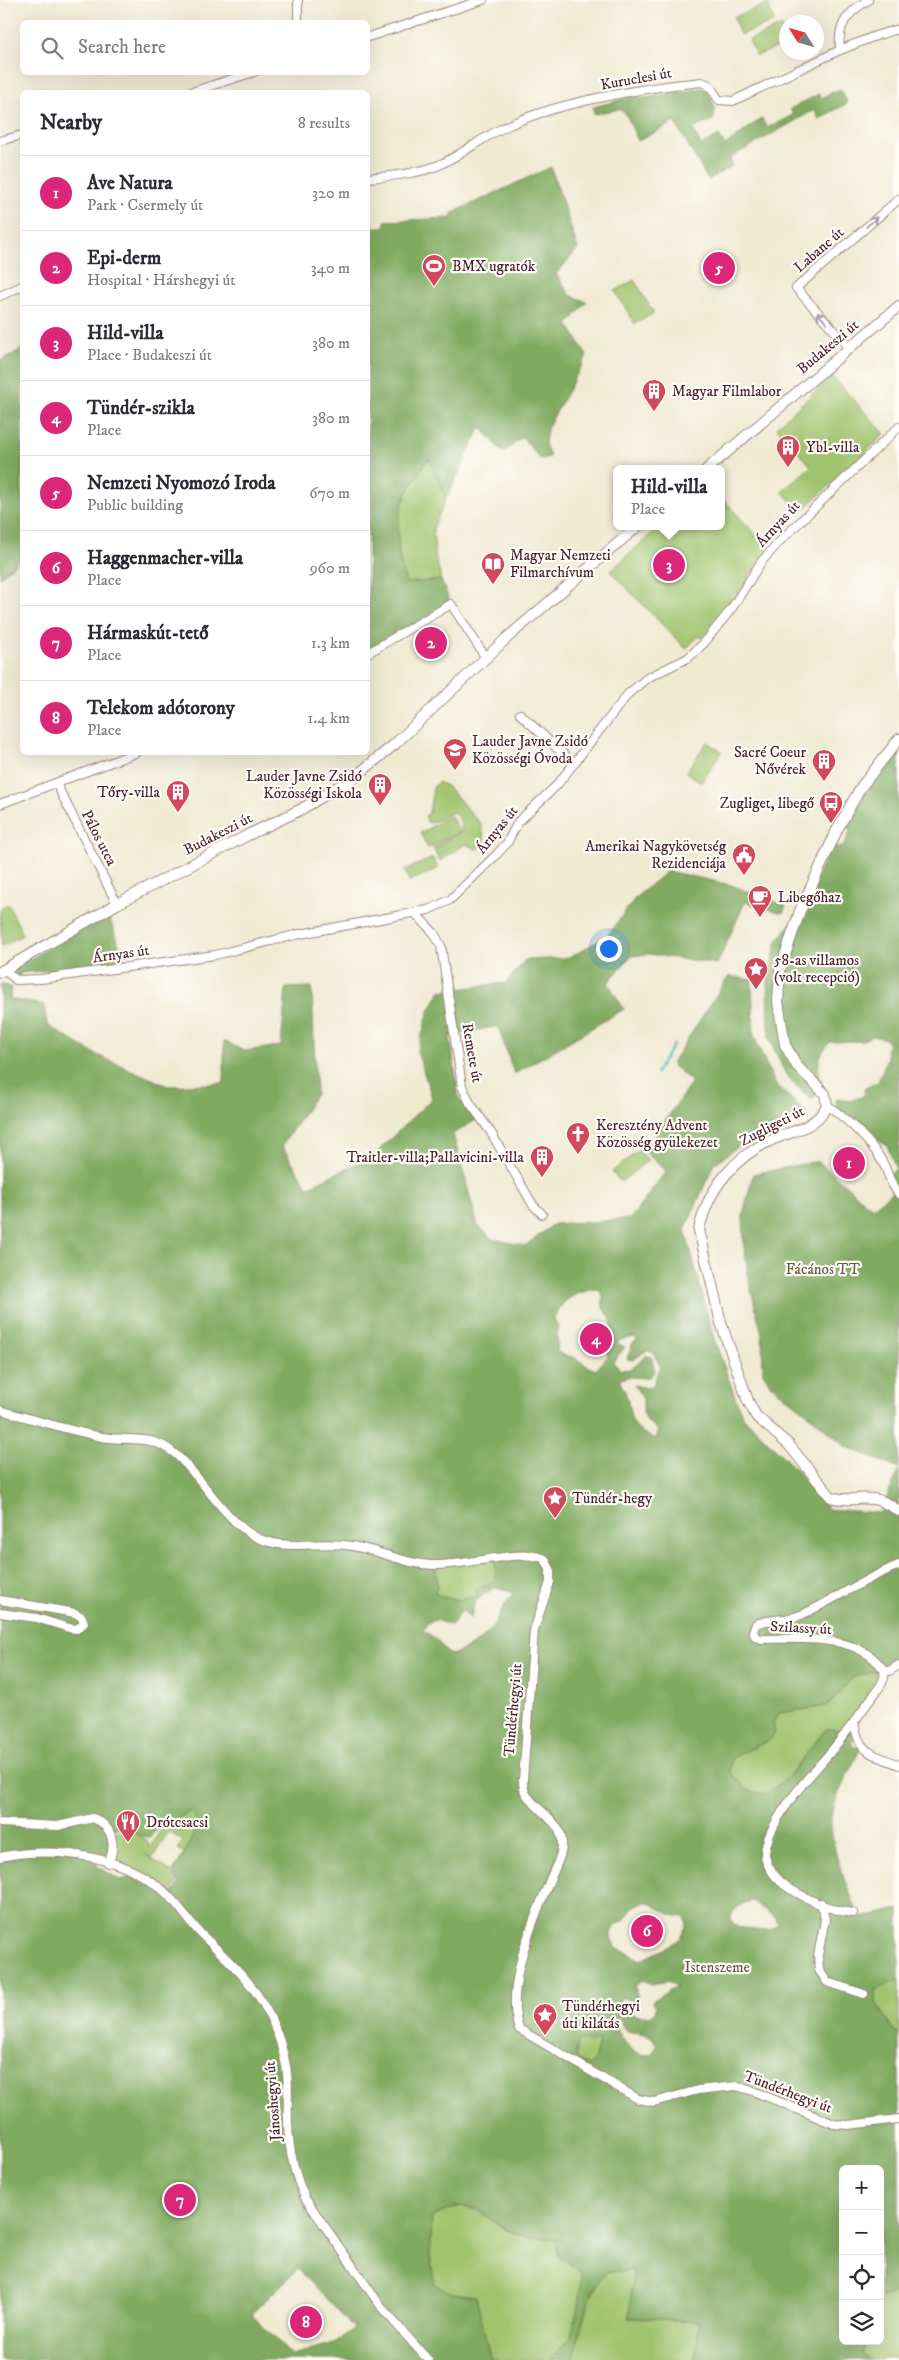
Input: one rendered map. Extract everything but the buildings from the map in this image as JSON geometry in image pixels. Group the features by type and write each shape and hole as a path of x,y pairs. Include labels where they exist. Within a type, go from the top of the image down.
{"main road":[{"name":"Budakeszi út","path":"712,465 899,306"},
{"name":"Budakeszi út","path":"2,971 117,904 239,839 300,810 356,776 395,744 486,658 633,530"},
{"path":"827,1105 826,1094 797,1066 785,1045 778,1002 780,970 800,911 843,818 861,787 899,739"},
{"name":"Zugligeti út","path":"827,1105 811,1125 760,1146 734,1163 718,1184 701,1220 699,1230 701,1242 721,1323 748,1401 756,1416 789,1445 832,1497 838,1500 872,1499 884,1502 899,1511"}],"street":[{"path":"298,0 298,20"},
{"path":"370,36 483,0"},
{"path":"840,50 839,39 844,19 852,10 868,0"},
{"name":"Kuruclesi út","path":"370,178 425,170 440,164 508,125 565,107 620,94 702,82 709,85 719,100 733,101 840,50 878,34 899,29"},
{"path":"197,90 245,75"},
{"path":"0,141 20,136"},
{"name":"Labanc út","path":"850,348 796,288 899,199"},
{"path":"0,296 20,287"},
{"name":"Árnyas út","path":"2,971 16,980 41,979 215,955 296,936 415,913 450,900 507,843 518,822 557,785 628,694 647,678 688,658 719,626 761,562 782,539 899,427"},
{"path":"370,652 451,604 486,658"},
{"path":"520,714 574,764"},
{"path":"0,804 130,755"},
{"name":"Pálos utca","path":"56,783 117,904"},
{"name":"Remete út","path":"415,913 434,933 442,946 462,1086 470,1103 490,1132 534,1206 542,1214"},
{"path":"827,1105 868,1143 883,1164 887,1177 899,1194"},
{"name":"Tündérhegyi út","path":"0,1410 76,1432 109,1438 135,1438 159,1443 182,1460 241,1527 257,1538 268,1542 282,1545 345,1545 362,1547 426,1565 470,1563 524,1555 545,1559 550,1569 550,1582 534,1630 522,1767 526,1795 558,1830 562,1843 560,1858 542,1899 521,1962 514,2012 519,2029 638,2099 654,2102 698,2090 736,2086 754,2091 834,2124 848,2125 899,2119"},
{"name":"Szilassy út","path":"884,1670 873,1657 857,1647 812,1640 761,1639 755,1636 753,1630 756,1624 760,1622 801,1615 856,1584 899,1565"},
{"path":"0,1600 75,1613 82,1617 84,1623 77,1629 37,1618 0,1613"},
{"path":"853,1913 838,1912 784,1885 766,1864 767,1841 797,1788 854,1722 884,1680 884,1670 889,1671 899,1665"},
{"path":"854,1722 858,1742 863,1748 899,1765"},
{"path":"0,1823 58,1826 93,1818 106,1826 113,1842 113,1852 108,1863"},
{"name":"Jánoshegyi út","path":"0,1857 52,1852 88,1857 145,1877 169,1896 193,1926 238,1968 257,1993 272,2021 284,2056 288,2086 290,2155 297,2180 305,2198 382,2308 428,2360"},
{"path":"820,1903 825,1920 818,1955 818,1970 827,1982 864,1994"}],"green space":[{"path":"768,4 774,22 740,35 734,17"},
{"path":"779,27 779,47 756,56 749,40"},
{"path":"702,88 707,90 715,108 714,119 693,129 701,146 719,136 725,145 762,119 767,128 793,115 790,109 819,94 821,98 840,89 848,103 819,119 814,110 730,158 732,166 708,180 675,122 638,141 626,114 619,109 594,114 593,107 636,96 640,99"},
{"path":"551,167 578,249 556,274 570,295 587,302 568,324 587,356 547,429 545,443 550,457 540,459 522,437 503,453 481,427 446,499 428,458 403,502 398,532 399,553 406,583 441,580 451,604 370,650 370,227 385,227 385,221 452,218 452,213"},
{"path":"634,280 654,313 635,324 615,291"},
{"path":"20,350 20,560 0,577 0,361"},
{"path":"832,376 885,434 801,512 782,492 811,466 776,427"},
{"path":"429,457 446,499 433,528 435,555 441,580 406,583 398,542 400,511 408,490"},
{"path":"725,501 768,548 727,610 704,640 699,636 686,649 610,571 656,530 725,530"},
{"path":"707,742 722,752 701,783 686,772"},
{"name":"Fácános TT","path":"899,752 899,1469 845,1446 772,1386 763,1373 762,1334 750,1286 744,1248 743,1214 753,1174 818,1161 872,1208 895,1190 887,1177 896,1169 887,1145 857,1127 835,1106 837,1098 849,1101 864,1096 865,1088 878,1082 887,1058 886,1050 889,1045 886,1039 872,1036 861,1041 830,1042 820,1057 819,1062 819,1073 823,1085 812,1100 787,1077 769,1038 768,982 777,941 801,911 830,848 843,847 850,832 847,818"},
{"path":"438,782 447,786 481,824 485,842 478,850 466,844 440,861 433,848 461,832 461,823 453,812 440,820 428,823 425,816 429,813 433,788"},
{"path":"451,816 459,832 428,848 420,833"},
{"path":"433,858 438,869 409,881 405,870"},
{"name":"Istenszeme","path":"667,871 731,885 786,906 783,913 745,902 717,964 648,954 631,956 608,983 624,1009 514,1074 498,1026 450,1036 459,1098 476,1120 453,1134 478,1226 493,1239 525,1246 554,1224 630,1219 666,1171 644,1151 692,1082 671,1064 729,976 752,980 754,1036 775,1084 807,1114 754,1135 714,1164 685,1230 715,1342 742,1415 793,1466 828,1509 880,1513 899,1470 899,1660 885,1669 853,1677 831,1703 822,1707 779,1713 773,1723 775,1733 770,1740 731,1758 730,1772 747,1790 765,1794 787,1778 826,1729 853,1730 854,1740 851,1743 855,1748 858,1746 860,1749 841,1788 832,1812 831,1823 832,1836 840,1866 861,1918 899,1909 899,1980 875,1990 876,2003 895,2032 899,2032 899,2292 884,2297 884,2165 839,2165 839,2345 866,2345 861,2354 870,2360 696,2360 699,2321 629,2318 633,2270 607,2272 600,2280 585,2313 574,2360 549,2360 571,2336 580,2299 581,2273 558,2255 556,2239 530,2238 507,2230 477,2209 460,2206 432,2217 430,2258 435,2284 452,2293 476,2296 490,2357 494,2360 0,2360 0,984 11,987 10,999 44,1005 47,1025 95,1054 168,1086 224,1083 224,1041 244,1051 281,1046 286,988 312,987 316,1094 282,1146 308,1187 375,1154 432,1098 417,1051 429,1011 440,991 506,983 525,960 569,958 607,936 636,897","holes":["587,1291 600,1291 603,1296 603,1308 610,1317 614,1333 607,1344 608,1356 596,1370 557,1351 558,1326 554,1319 564,1302 574,1295","635,1337 637,1340 632,1344 627,1359 633,1360 646,1351 653,1352 660,1366 653,1385 647,1388 634,1385 643,1399 643,1412 647,1421 658,1431 656,1439 646,1435 635,1426 632,1421 625,1391 619,1380 629,1377 643,1378 651,1375 655,1372 652,1358 647,1355 630,1369 621,1370 613,1362 625,1347 617,1343 620,1340","495,1559 496,1577 489,1585 476,1589 477,1595 467,1599 450,1599 435,1593 437,1565","495,1588 509,1590 512,1595 491,1629 470,1646 451,1655 435,1638 423,1632 427,1623 435,1620 451,1625 457,1615 463,1611 471,1619 475,1603","189,1812 195,1816 196,1822 185,1853 173,1872 180,1883 168,1899 148,1884 130,1877 120,1880 96,1865 98,1858 104,1857 108,1852 108,1834 114,1828 150,1837 168,1819 173,1821","752,1901 776,1918 778,1924 768,1930 740,1927 734,1924 731,1916 742,1904","643,1902 650,1902 666,1912 685,1917 687,1923 681,1938 669,1947 641,1960 616,1947 611,1939 611,1933 616,1925 624,1921 633,1907","643,1980 652,1984 668,1981 677,1986 652,2001 656,2006 655,2011 650,2016 640,2016 630,2012 620,2002 621,1997 635,2003 638,1999 635,1986","617,2017 621,2019 623,2028 626,2030 641,2033 652,2038 657,2045 652,2054 645,2055 632,2050 622,2038 613,2019","578,2040 589,2043 599,2040 594,2062 587,2066 576,2058","298,2269 354,2328 336,2342 292,2355 251,2314"]},
{"path":"8,904 23,935 2,946 0,909"},
{"path":"108,914 126,964 53,973 53,970 20,973 20,976 16,976 14,968"},
{"path":"639,1150 648,1160 621,1182 612,1172"},
{"path":"495,1559 497,1577 489,1585 476,1589 477,1595 467,1599 456,1599 435,1593 438,1585 435,1574 436,1565"},
{"path":"885,1669 880,1683 844,1730 826,1729 787,1778 765,1794 747,1790 730,1772 731,1758 770,1740 775,1733 773,1723 779,1713 822,1707 831,1703 853,1677"},
{"path":"189,1812 195,1816 196,1822 192,1837 184,1853 178,1849 183,1841 169,1832 152,1858 145,1854 171,1872 178,1882 170,1893 155,1879 115,1862 115,1831 133,1833 148,1841 149,1848 168,1819 185,1815"},
{"path":"899,1980 899,2032 895,2033 876,2003 875,1990"},
{"path":"599,2039 594,2063 587,2066 576,2058 578,2040"},
{"path":"460,2206 480,2212 511,2232 530,2237 556,2239 558,2255 582,2273 580,2299 571,2336 549,2360 494,2360 490,2357 476,2296 452,2293 435,2284 430,2258 432,2217"},
{"path":"634,2270 629,2318 699,2321 696,2360 574,2360 585,2313 600,2280 607,2272"},
{"path":"899,2292 899,2358 870,2360 861,2354 866,2345 884,2345 884,2297"}],"waterway":[{"path":"656,1073 674,1044"}],"place":[{"name":"Nemzeti Nyomozó Iroda","path":"719,268"},
{"name":"BMX ugratók","path":"434,287"},
{"name":"Magyar Filmlabor","path":"654,412"},
{"name":"Ybl-villa","path":"788,468"},
{"name":"Hild-villa","path":"669,565"},
{"name":"Magyar Nemzeti Filmarchívum","path":"493,585"},
{"name":"Epi-derm","path":"431,643"},
{"name":"Lauder Javne Zsidó Közösségi Óvoda","path":"455,771"},
{"name":"Sacré Coeur Nővérek","path":"824,782"},
{"name":"Lauder Javne Zsidó Közösségi Iskola","path":"380,806"},
{"name":"Tőry-villa","path":"178,813"},
{"name":"Zugliget, libegő","path":"831,824"},
{"name":"Amerikai Nagykövetség Rezidenciája","path":"744,876"},
{"name":"Libegőhaz","path":"760,918"},
{"name":"58-as villamos (volt recepció)","path":"756,990"},
{"name":"Keresztény Advent Közösség gyülekezet","path":"578,1155"},
{"name":"Ave Natura","path":"849,1163"},
{"name":"Traitler-villa;Pallavicini-villa","path":"542,1178"},
{"name":"Tündér-szikla","path":"596,1339"},
{"name":"Tündér-hegy","path":"555,1519"},
{"name":"Drótcsacsi","path":"128,1843"},
{"name":"Haggenmacher-villa","path":"647,1931"},
{"name":"Tündérhegyi úti kilátás","path":"545,2036"},
{"name":"Hármaskút-tető","path":"180,2200"},
{"name":"Telekom adótorony","path":"306,2322"}]}
